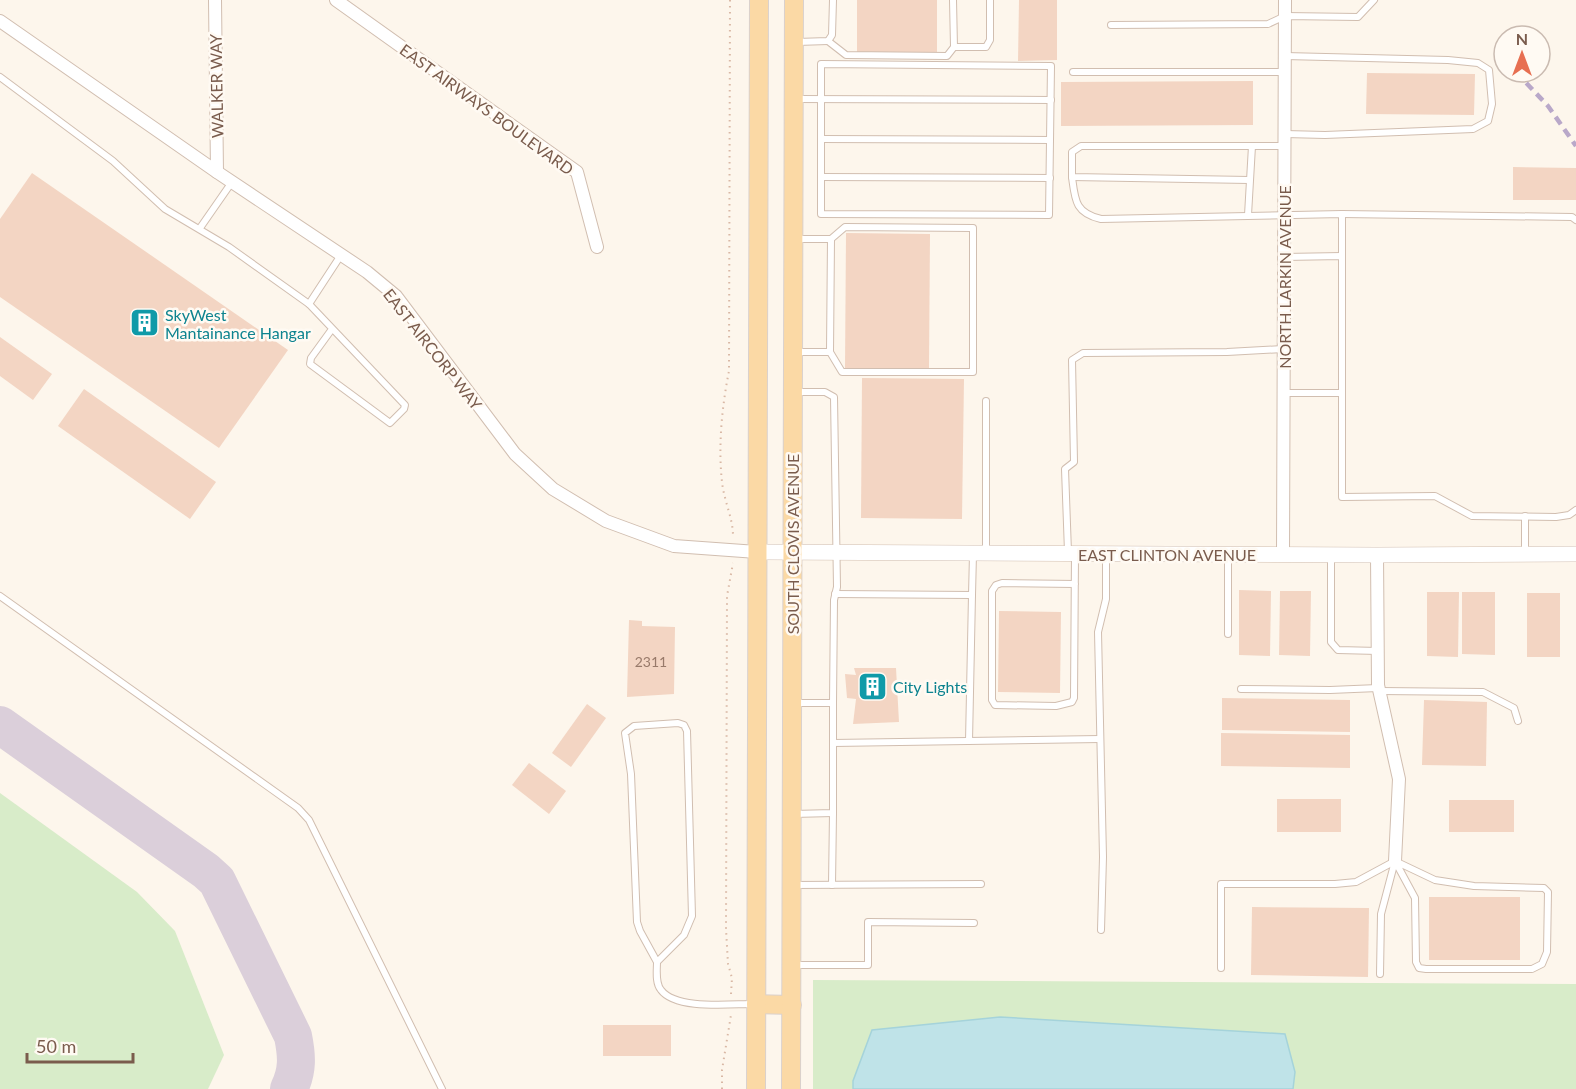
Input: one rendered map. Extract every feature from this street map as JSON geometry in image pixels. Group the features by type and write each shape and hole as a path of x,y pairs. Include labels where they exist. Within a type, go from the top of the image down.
{"main road":[{"path":"756,1089 759,0"},
{"name":"SOUTH CLOVIS AVENUE","path":"791,1089 794,0"},
{"path":"756,1005 792,1005"}],"street":[{"name":"WALKER WAY","path":"215,0 217,172"},
{"name":"EAST AIRWAYS BOULEVARD","path":"336,0 577,172 597,247"},
{"name":"NORTH LARKIN AVENUE","path":"1283,554 1285,0"},
{"name":"EAST AIRCORP WAY","path":"0,21 217,172 367,272 396,296 515,454 553,489 606,520 674,546 757,552"},
{"name":"EAST CLINTON AVENUE","path":"757,552 1576,554"},
{"path":"1377,555 1379,690 1399,778 1395,861"}],"lane":[{"path":"828,41 832,35 833,0"},
{"path":"794,42 828,41 841,52 856,56 947,56 954,47 953,0"},
{"path":"954,47 986,47 989,44 990,0"},
{"path":"1111,25 1268,24 1285,16 1358,17 1374,0"},
{"path":"1285,56 1448,60 1478,63 1489,70 1492,104 1488,121 1473,129 1325,135 1252,146 1081,146 1072,152 1072,177 1077,204 1084,213 1101,219 1342,214 1572,217 1576,220"},
{"path":"821,64 1051,66 1049,215 821,214 821,99 821,64"},
{"path":"1073,72 1285,72"},
{"path":"0,77 113,161 165,209 230,247 309,304 332,328 405,405 390,423 310,364 311,358 332,328"},
{"path":"794,99 1051,100"},
{"path":"821,139 1050,140"},
{"path":"1248,215 1252,146"},
{"path":"821,177 1050,178"},
{"path":"1072,177 1249,180"},
{"path":"200,228 232,182"},
{"path":"1342,214 1342,497 1435,496 1472,516 1556,517 1569,515 1576,510"},
{"path":"793,239 831,239 845,227 973,228 973,372 842,372 831,352 831,239"},
{"path":"309,304 342,255"},
{"path":"1284,257 1342,256"},
{"path":"1075,584 1002,583 992,591 992,700 995,705 1056,706 1072,702 1075,584 1065,469 1074,462 1072,360 1083,353 1227,352 1284,349"},
{"path":"793,352 831,352"},
{"path":"793,392 825,392 834,397 837,587 832,703 832,885"},
{"path":"1284,393 1342,393"},
{"path":"969,741 972,595 980,553 987,401"},
{"path":"1525,516 1525,554"},
{"path":"1101,930 1103,857 1098,632 1106,599 1106,553"},
{"path":"1228,554 1228,634"},
{"path":"1331,555 1331,642 1338,651 1378,651"},
{"path":"835,594 972,595"},
{"path":"0,596 298,808 309,820 442,1089"},
{"path":"1241,689 1483,692 1514,708 1518,721"},
{"path":"792,704 832,703"},
{"path":"657,962 684,935 692,916 687,730 684,725 678,723 634,726 625,733 631,774 637,922 657,962 657,983 661,991 683,1003 756,1005"},
{"path":"833,743 1100,740"},
{"path":"792,814 833,813"},
{"path":"1395,861 1435,880 1474,886 1544,888 1548,892 1547,952 1542,964 1532,969 1419,968 1416,962 1415,898 1395,861"},
{"path":"1221,968 1221,884 1356,882 1395,861"},
{"path":"1380,974 1381,914 1395,861"},
{"path":"792,885 981,884"},
{"path":"792,965 868,965 868,922 974,922"}],"green space":[{"path":"0,793 137,892 175,931 224,1055 208,1089 0,1089"},
{"path":"813,980 1576,984 1576,1089 813,1089"}],"water":[{"path":"1000,1017 1285,1034 1295,1072 1293,1089 853,1089 853,1081 872,1030"}],"building":[{"path":"857,0 937,0 937,53 857,53"},
{"path":"1019,0 1057,0 1057,60 1018,61"},
{"path":"1367,73 1475,74 1474,115 1366,114"},
{"path":"1253,81 1253,125 1061,126 1061,82"},
{"path":"1513,167 1576,168 1576,200 1513,200"},
{"name":"SkyWest Mantainance Hangar","path":"32,173 288,350 219,448 0,297 0,219"},
{"path":"846,233 930,234 929,368 845,368"},
{"path":"0,337 52,374 33,400 0,376"},
{"path":"862,378 964,379 962,519 861,518"},
{"path":"84,389 216,482 190,519 58,426"},
{"path":"1239,590 1271,591 1270,656 1239,655"},
{"path":"1280,591 1311,591 1310,656 1279,655"},
{"path":"1427,592 1459,592 1458,657 1427,656"},
{"path":"1462,592 1495,592 1495,655 1462,654"},
{"path":"1527,593 1560,593 1560,657 1527,657"},
{"path":"999,611 1061,612 1060,693 998,692"},
{"path":"629,620 642,621 642,626 675,627 674,694 627,697"},
{"name":"City Lights","path":"854,668 896,668 899,722 853,724 856,699 847,698 845,674 856,675"},
{"path":"1222,698 1350,700 1350,732 1222,730"},
{"path":"1424,700 1487,702 1486,766 1422,765"},
{"path":"587,704 606,718 571,767 552,753"},
{"path":"1221,733 1350,735 1350,768 1221,766"},
{"path":"529,763 566,791 549,814 512,785"},
{"path":"1277,799 1341,799 1341,832 1277,832"},
{"path":"1449,800 1514,800 1514,832 1449,832"},
{"path":"1429,897 1520,897 1520,960 1429,960"},
{"path":"1252,907 1369,908 1368,977 1251,975"},
{"path":"603,1025 671,1025 671,1056 603,1056"}],"taxiway":[{"path":"0,725 217,881 293,1036 296,1063 289,1089"}],"railway":[{"path":"1527,84 1548,106 1576,146"}],"place":[{"name":"SkyWest Mantainance Hangar","path":"144,323"},
{"name":"City Lights","path":"872,686"}]}
